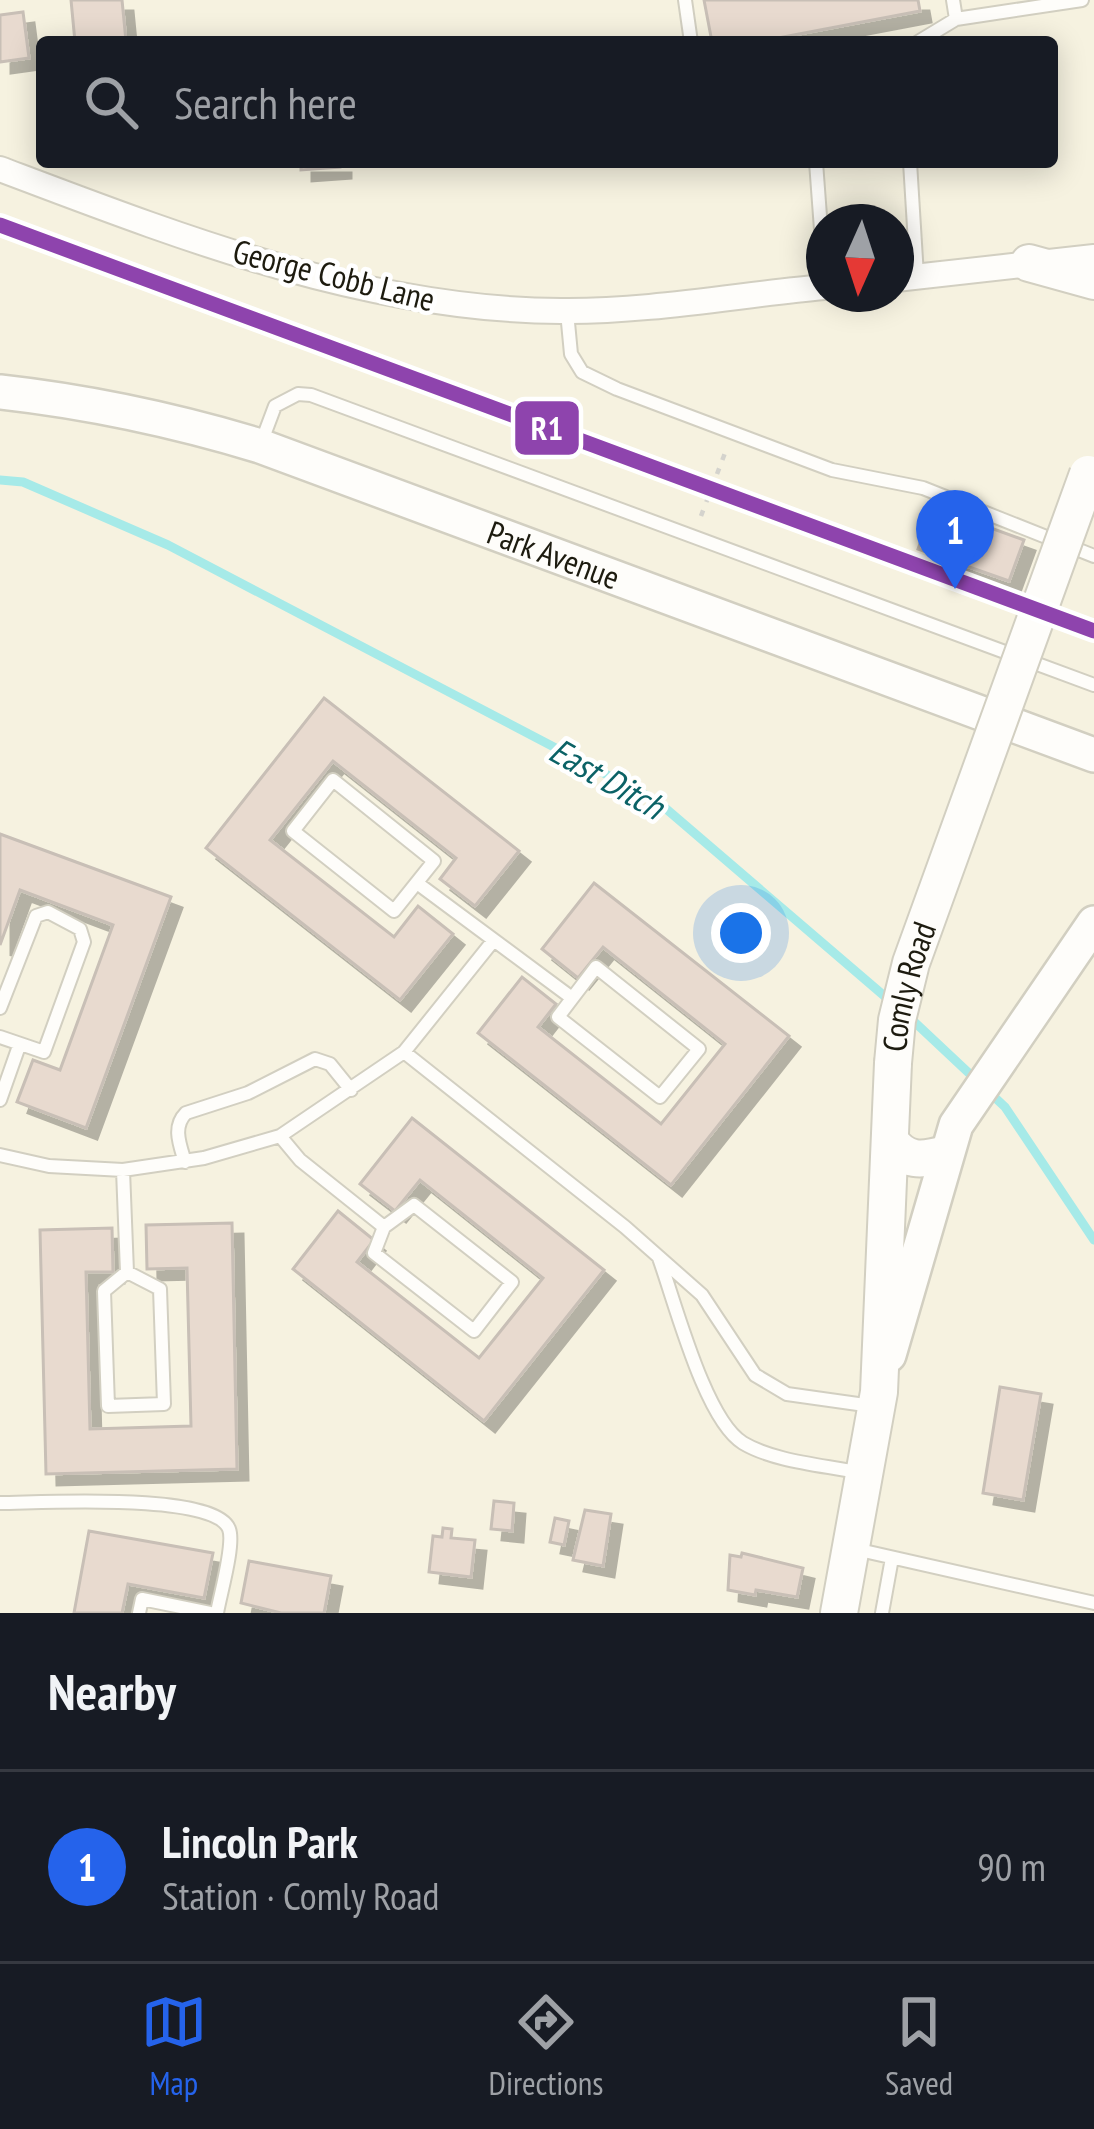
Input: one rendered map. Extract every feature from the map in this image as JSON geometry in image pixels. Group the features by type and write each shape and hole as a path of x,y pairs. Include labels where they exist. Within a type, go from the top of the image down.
{"main road":[{"path":"1029,263 1094,280"},
{"name":"Comly Road","path":"839,1613 878,1399 897,1020 911,963 1092,467"},
{"path":"890,1142 909,1158 922,1161 945,1154"}],"street":[{"name":"George Cobb Lane","path":"0,169 308,276 436,302 567,312 806,288"},
{"path":"914,278 1094,257"},
{"name":"Park Avenue","path":"0,392 124,410 260,446 1094,755"},
{"path":"878,1399 956,1125 1094,923"}],"lane":[{"path":"685,0 690,36"},
{"path":"953,0 956,19"},
{"path":"928,36 956,19 1082,0"},
{"path":"817,168 820,204"},
{"path":"910,168 913,204"},
{"path":"567,312 571,354 582,371 832,470 923,488 1094,556"},
{"path":"260,446 275,406 298,394 311,394 1094,685"},
{"path":"333,780 434,861 417,884 394,911 293,831 333,780"},
{"path":"417,884 572,998"},
{"path":"0,1008 36,916 48,912 80,929 84,942 44,1052 0,1037"},
{"path":"0,1155 50,1166 123,1170 184,1162 280,1136 404,1052 493,941"},
{"path":"596,967 699,1049 659,1097 558,1017 572,998 596,967"},
{"path":"0,1100 20,1046"},
{"path":"404,1052 702,1295 741,1359 771,1387 787,1394 878,1399"},
{"path":"184,1162 177,1134 186,1113 248,1093 315,1059 330,1064 351,1090"},
{"path":"280,1136 300,1160 384,1227"},
{"path":"123,1170 127,1272"},
{"path":"414,1205 512,1282 473,1331 374,1253 384,1227 414,1205"},
{"path":"659,1257 710,1400 729,1432 766,1452 865,1474"},
{"path":"127,1272 160,1289 164,1405 108,1406 104,1291 127,1272"},
{"path":"0,1503 172,1504 210,1511 229,1527 214,1613 142,1599 139,1613"},
{"path":"850,1548 1094,1603"},
{"path":"881,1613 892,1558"}],"path":[{"path":"694,538 732,433"}],"building":[{"path":"71,0 122,0 126,36 74,36"},
{"path":"704,0 918,0 920,11 789,36 711,36"},
{"path":"23,12 29,58 0,62 0,15"},
{"path":"933,507 1024,540 1009,581 918,549"},
{"path":"324,698 519,851 475,906 440,879 456,858 333,761 270,840 394,937 418,906 453,934 400,1000 206,848"},
{"path":"0,834 171,897 86,1128 17,1102 33,1060 60,1070 113,925 20,890 0,945"},
{"path":"594,883 789,1036 671,1185 478,1033 522,977 556,1004 538,1027 661,1124 725,1044 603,947 578,978 542,949"},
{"path":"412,1118 604,1270 484,1421 293,1269 338,1211 374,1240 357,1262 479,1358 543,1278 420,1180 395,1211 360,1184"},
{"path":"232,1223 237,1469 46,1474 40,1230 112,1228 113,1272 86,1272 90,1429 191,1426 187,1268 147,1269 146,1225"},
{"path":"1000,1387 1041,1394 1023,1500 983,1493"},
{"path":"494,1501 514,1503 512,1531 491,1529"},
{"path":"585,1510 611,1514 603,1566 573,1560"},
{"path":"555,1518 569,1521 564,1545 550,1542"},
{"path":"443,1528 452,1529 451,1538 475,1540 471,1577 429,1572 433,1536 442,1537"},
{"path":"89,1531 213,1553 204,1598 128,1584 122,1613 74,1613"},
{"path":"742,1553 803,1568 797,1597 728,1590 730,1555 741,1557"},
{"path":"249,1561 331,1576 324,1613 281,1613 241,1603"}],"waterway":[{"name":"East Ditch","path":"0,480 23,482 168,545 657,801 889,1000"},
{"name":"East Ditch","path":"907,1015 1005,1107 1094,1240"}],"railway":[{"path":"0,225 1094,631"}],"transit line":[{"name":"R1","path":"0,225 1094,631"}],"place":[{"name":"Lincoln Park","path":"955,589"}]}
